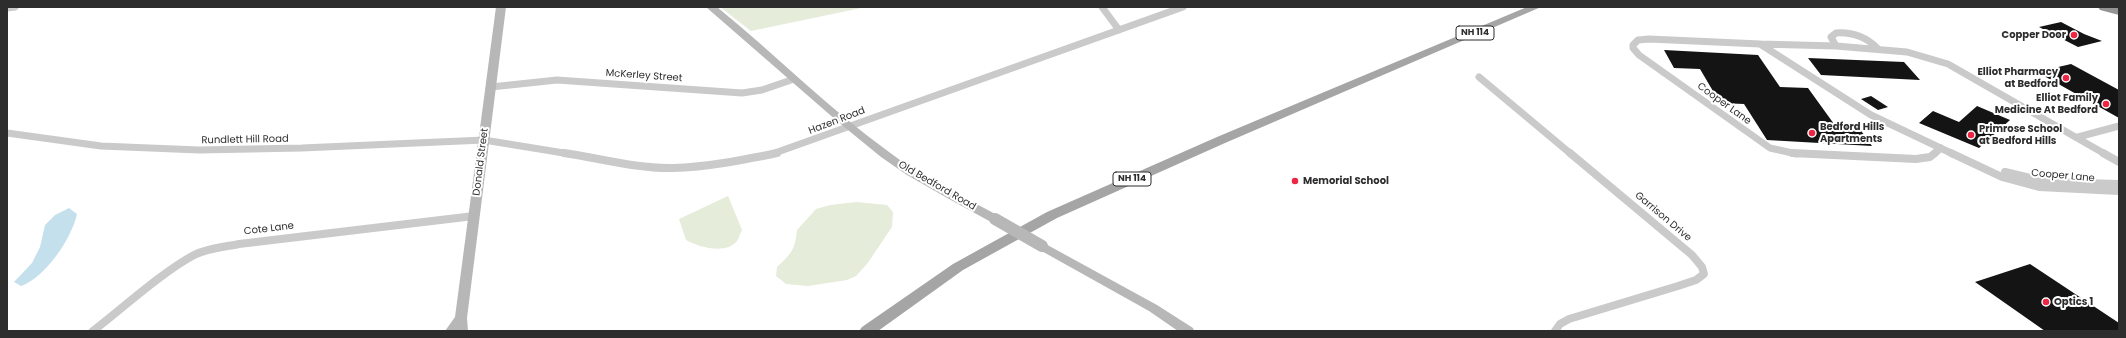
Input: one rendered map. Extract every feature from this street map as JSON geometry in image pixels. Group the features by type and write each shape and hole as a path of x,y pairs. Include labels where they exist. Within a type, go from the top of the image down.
{"highway":[{"path":"2104,7 2119,11"}],"main road":[{"name":"NH 114","path":"1413,58 1432,47 1519,7"},
{"name":"NH 114","path":"868,331 958,267 1052,215 1111,188 1413,58 1536,7"}],"street":[{"path":"7,8 15,7"},
{"name":"Donald Street","path":"462,331 460,318 501,7"},
{"name":"Old Bedford Road","path":"711,7 850,127 900,166 1148,305 1188,331"},
{"path":"1102,7 1119,30"},
{"name":"Hazen Road","path":"484,140 634,164 673,168 745,160 780,152 1183,7"},
{"path":"1836,46 1832,40 1832,35 1842,32 1862,36 1878,48"},
{"name":"Cooper Lane","path":"1941,148 1930,157 1916,159 1798,154 1770,148 1690,93 1639,55 1633,48 1638,40 1649,39 1878,48 1922,55 1948,64 2078,137 2119,162"},
{"name":"Cooper Lane","path":"1760,44 1871,115 1989,172 2029,185 2074,190 2119,191"},
{"name":"Garrison Drive","path":"1479,76 1692,255 1702,267 1704,274 1696,280 1569,319 1560,324 1555,331"},
{"name":"McKerley Street","path":"491,87 557,80 742,93 762,90 794,79"},
{"path":"2078,137 2119,126"},
{"name":"Rundlett Hill Road","path":"7,133 101,146 199,150 302,148 484,140"},
{"name":"Cooper Lane","path":"1941,148 2002,172 2028,179 2067,183 2119,184"},
{"name":"Cote Lane","path":"93,331 176,267 195,255 208,250 238,244 474,216"},
{"name":"Donald Street","path":"451,331 460,318"}],"green space":[{"path":"720,7 866,7 751,31"},
{"path":"728,196 742,230 737,241 726,248 719,249 697,245 686,240 679,219"},
{"path":"856,202 887,205 893,212 892,227 867,264 856,276 847,280 808,286 786,284 776,276 777,267 792,251 797,230 816,209 830,205"}],"water":[{"path":"69,208 77,214 70,234 56,256 39,275 30,282 21,286 14,282 32,263 40,247 45,225 55,215"}],"building":[{"name":"Copper Door","path":"2061,22 2084,34 2102,41 2078,47 2039,27"},
{"path":"1664,50 1758,55 1780,87 1808,88 1834,124 1857,125 1872,146 1767,140 1744,104 1720,103 1700,69 1674,68"},
{"path":"1808,58 1904,62 1920,80 1821,75"},
{"name":"Elliot Family Medicine At Bedford","path":"2071,64 2119,90 2119,118 2037,72"},
{"name":"Bedford Hills Apartments","path":"1871,96 1888,107 1878,110 1861,99"},
{"name":"Primrose School at Bedford Hills","path":"1977,106 2010,120 1979,148 1919,123 1933,111 1959,122"},
{"name":"Optics 1","path":"2030,264 2119,323 2119,331 2045,331 1975,282"}],"place":[{"name":"Copper Door","path":"2074,35"},
{"name":"Elliot Pharmacy at Bedford","path":"2066,78"},
{"name":"Elliot Family Medicine At Bedford","path":"2106,104"},
{"name":"Bedford Hills Apartments","path":"1812,133"},
{"name":"Primrose School at Bedford Hills","path":"1971,135"},
{"name":"Memorial School","path":"1295,181"},
{"name":"Optics 1","path":"2046,302"}]}
